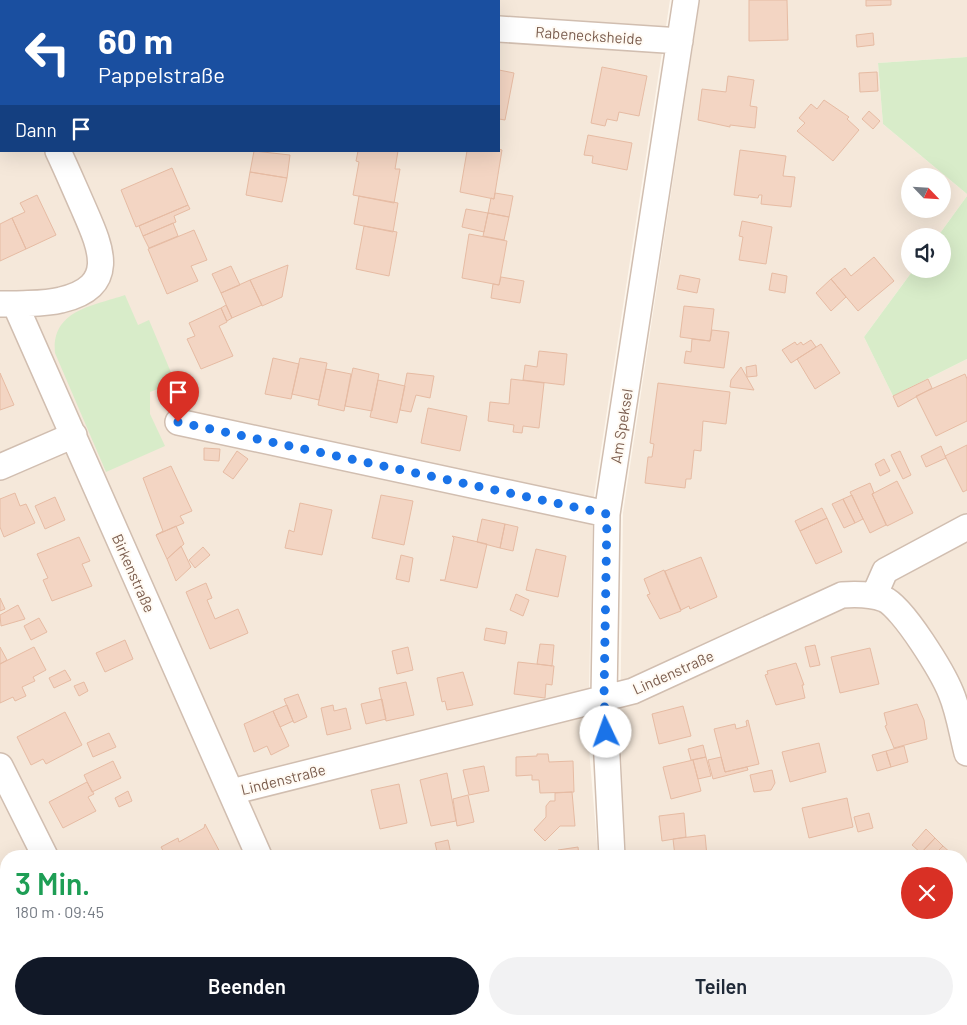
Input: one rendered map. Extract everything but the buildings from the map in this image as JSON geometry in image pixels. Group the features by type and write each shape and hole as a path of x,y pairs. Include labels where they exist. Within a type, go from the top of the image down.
{"street":[{"name":"Am Speksel","path":"612,850 604,698 607,514 686,0"},
{"name":"Rabenecksheide","path":"500,30 680,41"},
{"path":"7,304 61,300 84,290 93,283 101,268 99,244 58,152"},
{"name":"Birkenstraße","path":"7,304 74,435 256,850"},
{"path":"178,422 607,514"},
{"path":"0,467 74,435"},
{"path":"967,527 885,572 874,596 894,605 929,652 952,693 967,753"},
{"name":"Lindenstraße","path":"230,792 633,690 842,595 874,596"},
{"path":"0,766 42,850"}],"shaded area":[{"path":"500,0 670,0 593,502 588,737 597,850 0,850 0,152 500,152"},
{"path":"700,0 967,0 967,57 878,63 883,124 936,168 901,168 901,218 951,218 951,181 967,196 944,228 901,228 901,278 907,278 864,337 893,396 967,359 967,850 626,850 620,732 623,513"}],"green space":[{"path":"967,57 967,194 951,181 951,168 936,168 883,124 878,63"},
{"path":"967,196 967,359 893,396 864,337 907,278 951,278 951,228 944,228"},
{"path":"125,295 138,325 149,320 175,382 150,392 150,414 165,446 106,472 55,353 56,339 60,327 76,312"}],"route":[{"path":"178,422 607,514 604,698 606,732"}]}
